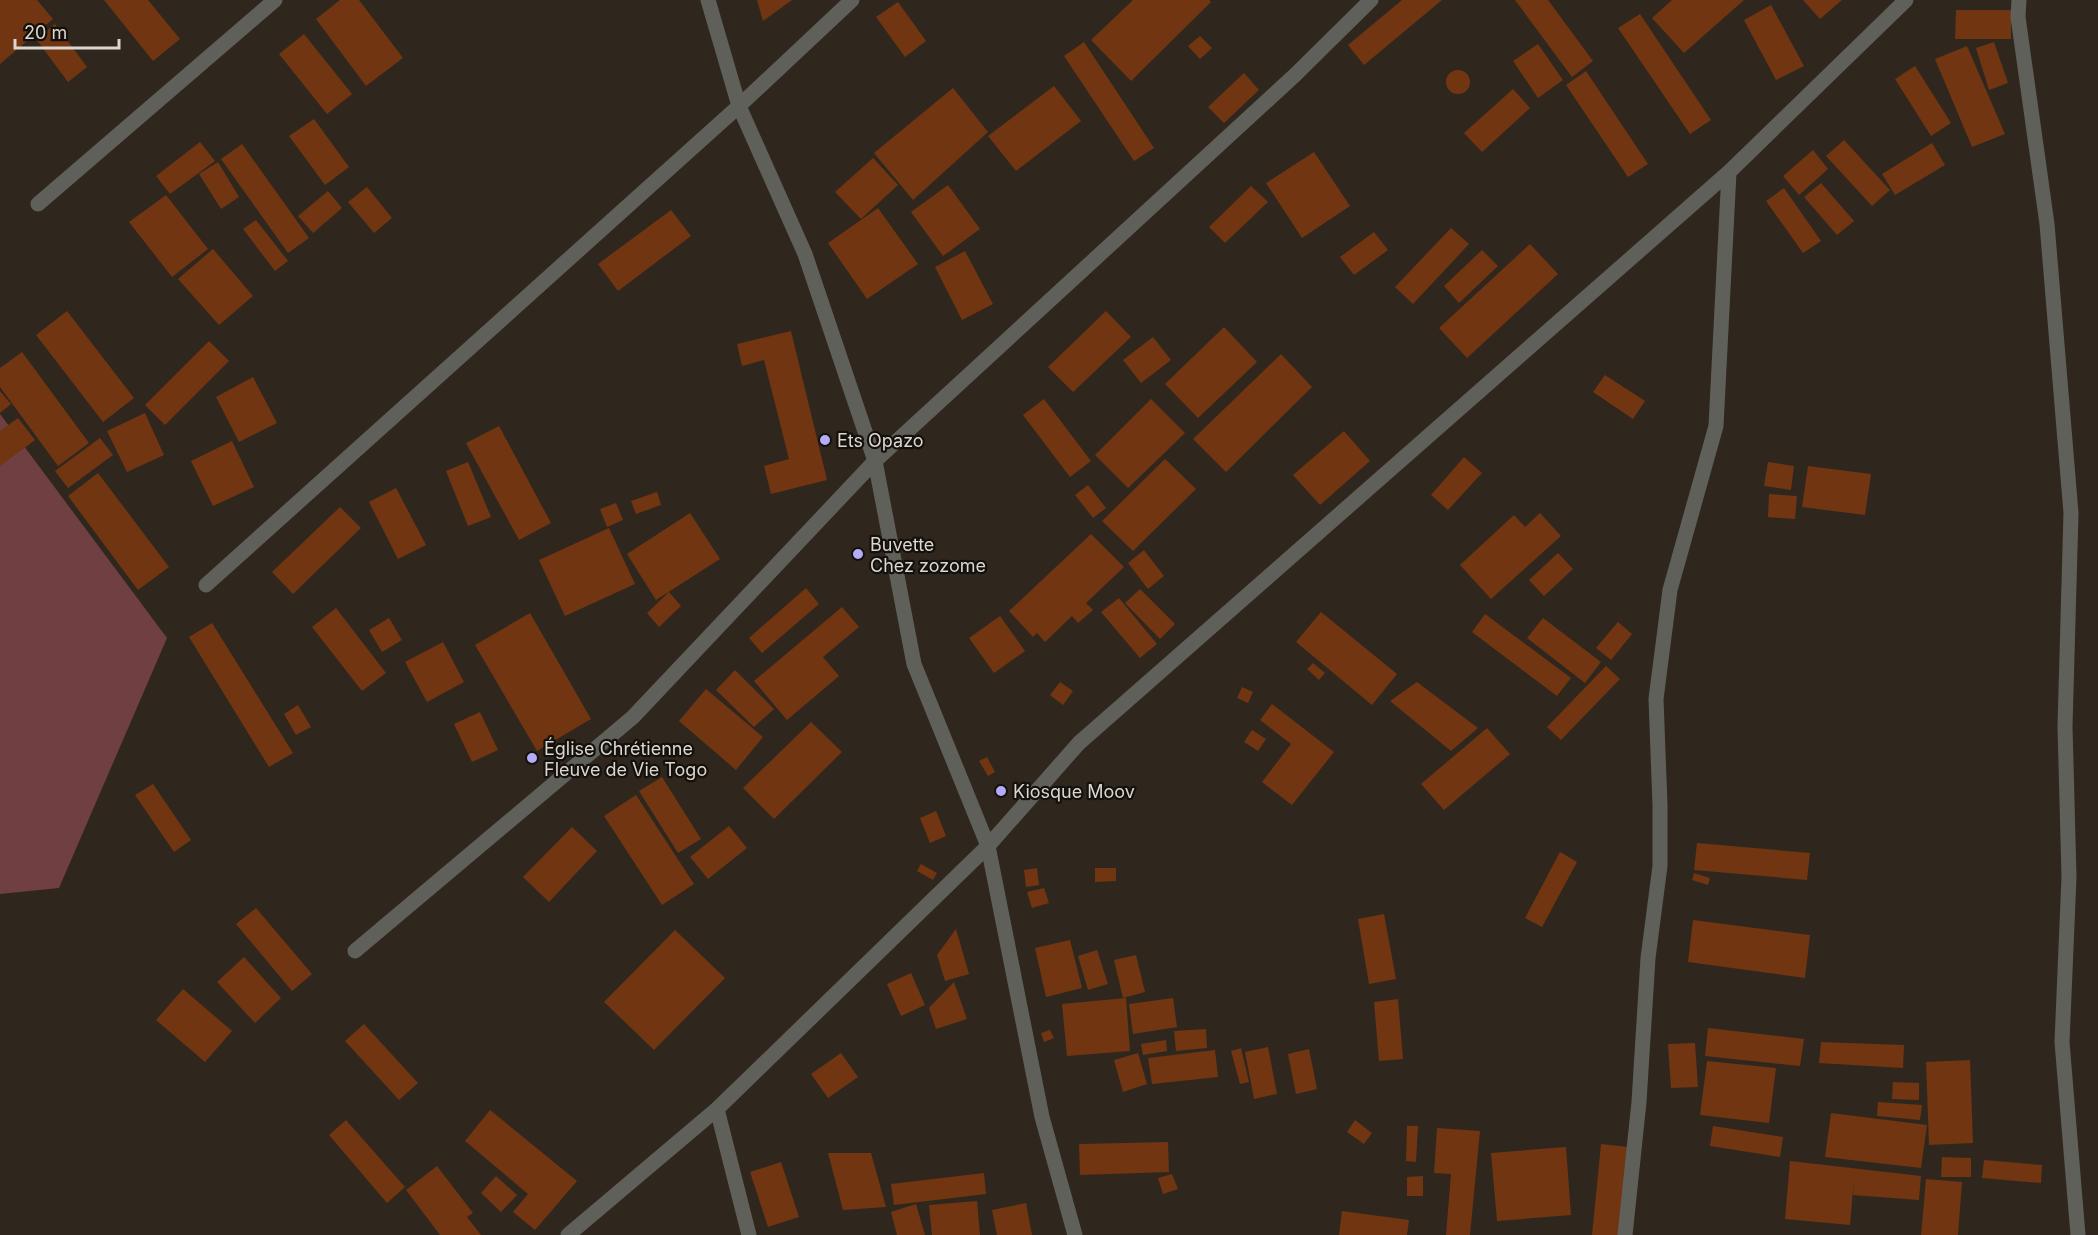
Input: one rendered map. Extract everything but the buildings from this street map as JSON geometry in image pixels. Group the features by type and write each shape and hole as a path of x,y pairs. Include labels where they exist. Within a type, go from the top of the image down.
{"street":[{"path":"38,204 275,0"},
{"path":"708,0 739,106 805,254 875,461 914,664 988,846 1042,1117 1075,1235"},
{"path":"206,585 739,106 852,0"},
{"path":"355,951 633,717 875,461 1286,83 1371,0"},
{"path":"568,1235 717,1109 988,846 1079,743 1729,172 1906,0"},
{"path":"2019,0 2018,17 2047,224 2071,513 2065,726 2069,877 2062,1042 2079,1235"},
{"path":"1625,1235 1639,1102 1648,958 1659,866 1660,805 1656,699 1670,590 1716,426 1729,172"},
{"path":"717,1109 749,1235"}],"shaded area":[{"path":"0,414 167,638 59,888 0,894"}],"place":[{"name":"Ets Opazo","path":"825,440"},
{"name":"Buvette Chez zozome","path":"858,554"},
{"name":"Église Chrétienne Fleuve de Vie Togo","path":"532,758"},
{"name":"Kiosque Moov","path":"1001,791"}]}
